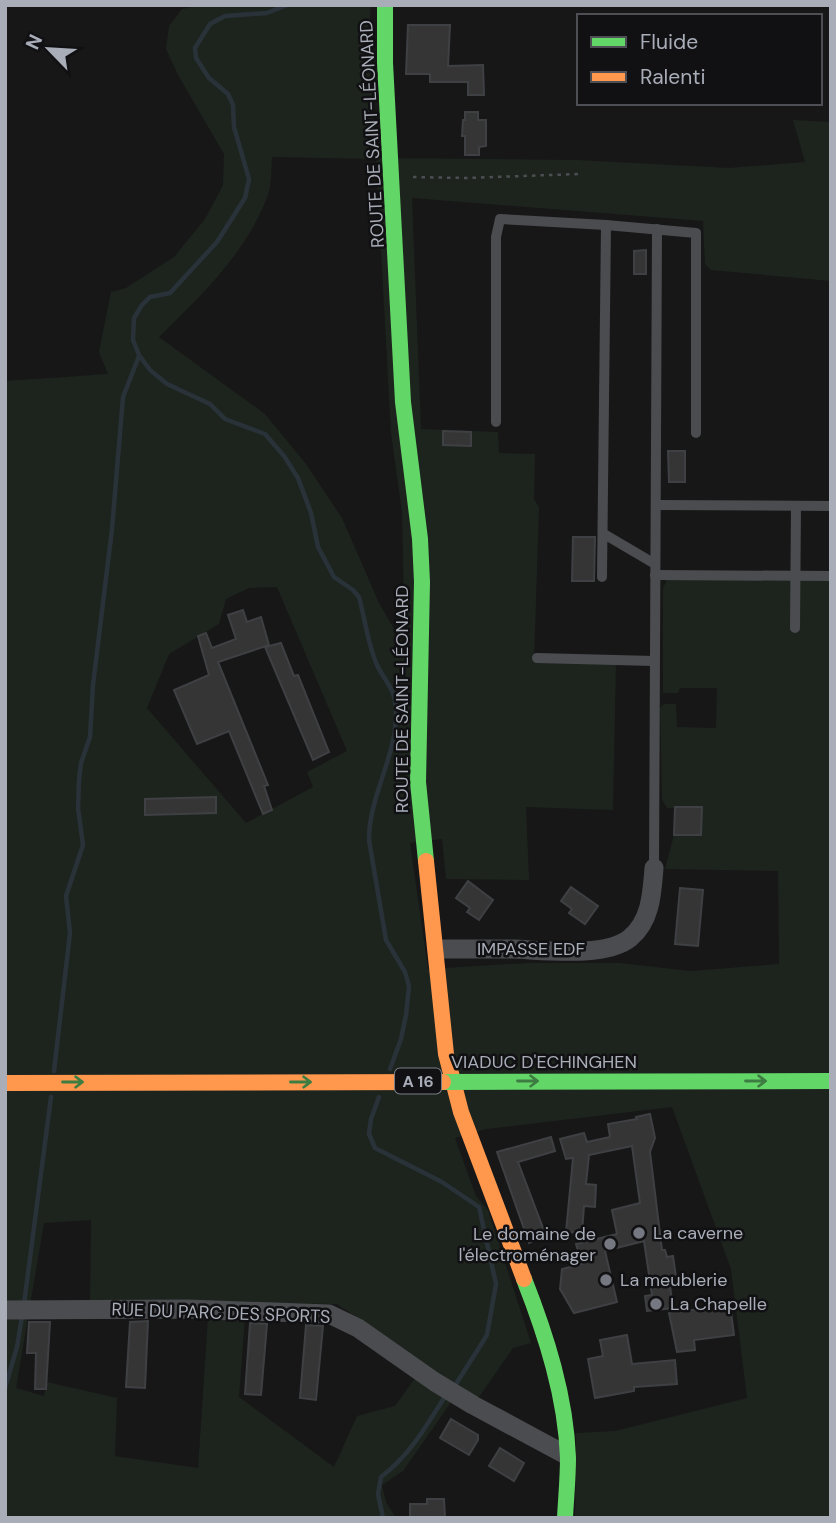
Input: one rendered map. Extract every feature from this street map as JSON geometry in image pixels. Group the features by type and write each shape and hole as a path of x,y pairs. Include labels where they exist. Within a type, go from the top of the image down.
{"main road":[{"name":"ROUTE DE SAINT-LÉONARD","path":"385,5 385,63 403,402 422,574 419,792 446,1054 450,1078 470,1140 538,1315 562,1415 566,1455 565,1518"},
{"name":"VIADUC D'ECHINGHEN","path":"433,1061 460,1060"},
{"name":"VIADUC D'ECHINGHEN","path":"5,1083 831,1082"}],"street":[{"name":"IMPASSE EDF","path":"437,950 575,951 607,948 628,940 639,928 652,896 654,868"},
{"name":"RUE DU PARC DES SPORTS","path":"8,1310 187,1309 329,1314 358,1328 473,1405 566,1455"}],"lane":[{"path":"496,422 496,237 499,219 696,233 696,433"},
{"path":"602,577 606,225"},
{"path":"654,868 657,229"},
{"path":"656,505 831,506"},
{"path":"795,628 796,506"},
{"path":"604,534 655,569 829,576"},
{"path":"537,658 654,661"}],"path":[{"path":"392,178 579,174"}],"shaded area":[{"path":"203,5 371,5 368,39 376,158 577,160 729,168 805,162 793,120 831,122 831,281 711,270 705,264 703,221 412,198 421,429 498,432 499,453 535,454 534,499 539,507 534,662 616,663 613,810 526,807 529,880 446,879 442,839 410,843 428,969 527,963 620,963 691,971 779,964 778,871 665,869 674,835 701,835 702,808 667,808 662,800 660,708 664,704 676,704 677,727 716,728 717,688 680,688 678,693 663,693 663,588 667,580 831,579 831,1518 575,1518 576,1433 615,1431 747,1398 731,1269 672,1107 486,1129 455,1138 476,1196 488,1210 531,1343 513,1348 477,1400 337,1304 90,1301 91,1220 44,1223 16,1388 44,1396 47,1382 117,1398 115,1456 198,1468 208,1318 245,1318 239,1397 334,1467 357,1416 395,1406 418,1374 454,1398 403,1471 382,1485 386,1502 396,1518 5,1518 5,381 108,374 99,352 111,292 126,288 174,257 205,219 223,185 224,154 166,49 169,26 182,9","holes":["272,157 376,159 391,433 402,512 405,648 379,603 342,518 306,464 265,414 159,337 221,272 248,235 268,195","277,587 347,751 307,772 313,787 246,823 147,708 169,654 219,624 226,599 249,588"]}],"building":[{"path":"408,25 450,25 448,66 483,65 484,95 468,95 468,82 430,82 430,74 406,74"},
{"path":"465,112 478,112 478,120 486,120 486,146 479,147 479,155 465,155 465,136 462,136"},
{"path":"646,250 646,274 634,274 634,251"},
{"path":"443,431 471,432 471,446 443,445"},
{"path":"668,451 685,451 685,482 669,482"},
{"path":"573,537 595,537 594,581 572,581"},
{"path":"243,610 247,622 261,617 269,645 218,662 268,785 264,786 272,810 263,814 229,731 197,744 174,690 209,675 198,636 206,633 212,648 236,639 228,615"},
{"path":"281,643 294,676 298,675 329,752 313,760 265,647"},
{"path":"216,797 216,813 145,815 145,799"},
{"path":"675,807 702,807 701,835 674,835"},
{"path":"468,881 493,900 479,920 467,912 470,908 456,898"},
{"path":"571,887 598,906 585,924 569,913 572,909 561,901"},
{"path":"680,888 703,890 698,946 675,944"},
{"path":"650,1114 655,1138 650,1152 662,1250 665,1250 667,1257 673,1256 676,1277 669,1278 673,1308 647,1311 645,1296 652,1295 644,1241 605,1251 617,1302 574,1313 560,1289 562,1269 582,1264 576,1244 617,1234 612,1210 640,1203 632,1146 589,1155 586,1184 596,1185 595,1207 584,1206 582,1233 566,1232 573,1158 566,1159 560,1139 584,1133 587,1142 610,1137 608,1124"},
{"path":"551,1137 555,1151 518,1162 546,1236 529,1243 497,1152"},
{"path":"730,1305 734,1335 694,1340 695,1350 677,1352 669,1313"},
{"path":"148,1321 145,1388 126,1387 130,1322"},
{"path":"29,1322 50,1322 46,1389 35,1389 36,1353 27,1353"},
{"path":"250,1323 267,1324 261,1395 245,1394"},
{"path":"306,1325 323,1326 316,1400 300,1398"},
{"path":"627,1335 632,1364 675,1360 677,1384 634,1387 634,1391 595,1398 588,1359 603,1356 600,1340"},
{"path":"451,1419 478,1435 469,1455 440,1438"},
{"path":"500,1448 524,1463 514,1481 489,1466"},
{"path":"427,1499 444,1499 445,1518 410,1518 410,1504 427,1504"}],"waterway":[{"path":"287,5 267,13 225,16 210,24 195,48 196,58 209,78 228,94 233,105 234,127 249,179 245,198 217,242 170,293 150,297 142,305 134,318 133,340 139,355 150,370 167,384 210,404 225,419 265,434 284,456 298,478 311,513 318,547 334,577 359,597 374,657 392,690 396,709 393,742 370,823 369,840 386,940 405,972 409,986 401,1039 390,1069"},
{"path":"54,1071 70,933 66,896 83,845 78,808 79,780 81,763 90,737 123,397 139,356"},
{"path":"24,1304 51,1097"},
{"path":"379,1097 369,1134 375,1148 442,1182 479,1207 496,1284 487,1335 456,1384"},
{"path":"5,1388 17,1347 22,1316"},
{"path":"383,1518 378,1494 381,1477 408,1451 444,1398"}],"traffic: fast":[{"path":"385,5 385,63 403,402 420,539 422,582 418,782 426,861"},
{"path":"443,1082 831,1081"},
{"path":"524,1279 547,1344 563,1412 568,1458 565,1518"}],"traffic: slow":[{"path":"426,861 446,1054 461,1112 524,1279"},
{"path":"5,1083 443,1082"}],"place":[{"name":"La caverne","path":"639,1233"},
{"name":"Le domaine de l'électroménager","path":"610,1244"},
{"name":"La meublerie","path":"606,1280"},
{"name":"La Chapelle","path":"656,1304"}]}
